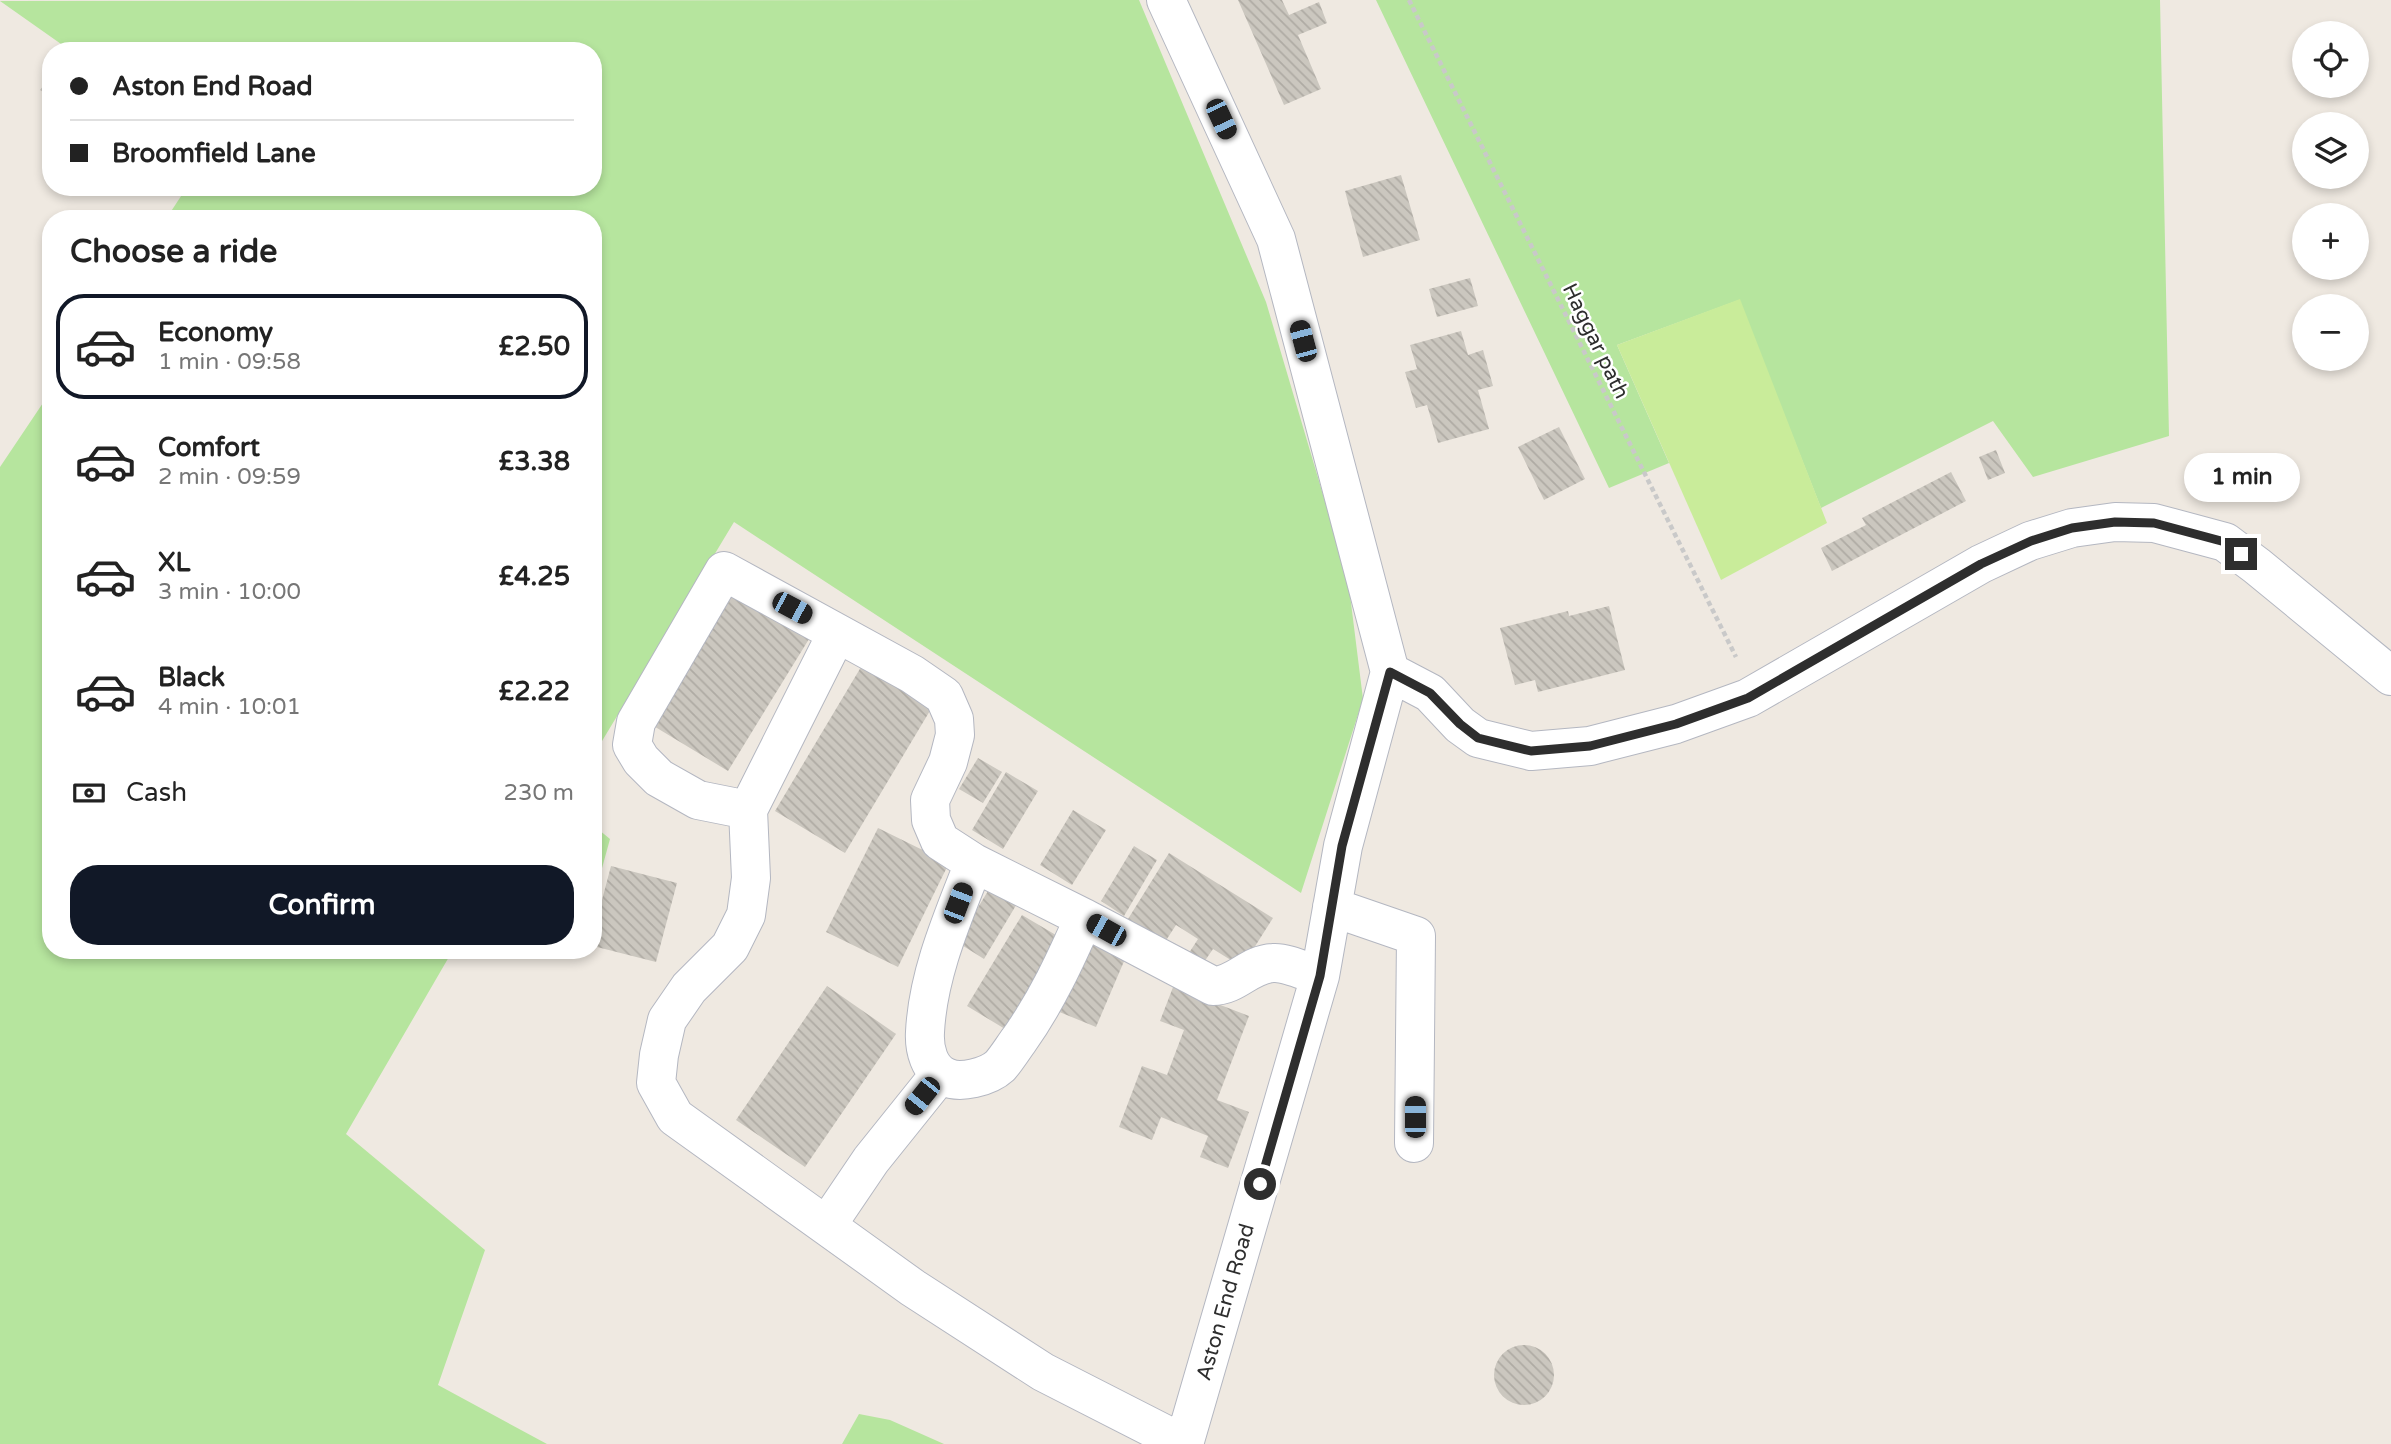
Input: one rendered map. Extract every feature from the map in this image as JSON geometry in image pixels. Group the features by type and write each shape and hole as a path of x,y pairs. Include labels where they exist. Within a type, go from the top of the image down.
{"street":[{"path":"1166,0 1276,239 1390,672 1430,693 1478,738 1531,751 1590,746 1676,724 1748,698 1994,558 2031,541 2072,528 2115,522 2154,523 2225,542 2391,676"},
{"path":"748,810 698,800 659,778 641,760 632,745 636,722 724,571 912,674 944,696 954,719 955,734 948,762 930,800 931,820 940,841 974,863 1213,986 1223,986 1258,965 1275,962 1320,976"},
{"path":"837,633 748,810 751,878 746,915 730,947 689,988 667,1020 656,1083 675,1117 913,1288 1043,1372 1184,1444"},
{"name":"Aston End Road","path":"1184,1444 1320,976 1342,846 1390,672"},
{"path":"974,863 937,965 925,1034 929,1060 940,1074 953,1081 975,1078 999,1067 1038,1013 1084,918"},
{"path":"1332,907 1416,936 1414,1143"},
{"path":"827,1226 871,1160 940,1074"}],"path":[{"name":"Haggar path","path":"1409,0 1737,659 1748,698"}],"green space":[{"path":"1139,0 1266,302 1348,579 1363,699 1301,893 734,522 602,741 602,210 172,210 181,196 602,196 602,42 58,42 0,1"},
{"path":"1376,0 2160,0 2169,436 2033,477 1993,421 1821,508 1739,300 1617,345 1669,463 1609,488"},
{"path":"1740,299 1827,523 1721,580 1617,345"},
{"path":"42,404 42,959 448,959 346,1134 485,1250 438,1385 547,1444 0,1444 0,467"},
{"path":"602,832 610,839 602,868"},
{"path":"859,1414 890,1420 944,1444 842,1444"}],"building":[{"path":"1238,0 1282,0 1289,15 1319,2 1327,23 1298,35 1321,89 1284,105"},
{"path":"1401,175 1420,240 1363,257 1345,191"},
{"path":"1470,278 1478,306 1437,317 1429,289"},
{"path":"1461,331 1468,355 1483,350 1493,386 1478,390 1489,429 1438,443 1427,405 1416,408 1405,372 1417,369 1410,345"},
{"path":"1559,427 1585,479 1544,500 1518,447"},
{"path":"1996,450 2005,473 1988,480 1979,457"},
{"path":"1951,472 1966,501 1832,571 1821,548 1866,525 1862,518"},
{"path":"734,593 809,639 728,771 652,725"},
{"path":"1609,606 1625,670 1538,692 1535,680 1515,685 1500,628 1568,611 1569,616"},
{"path":"864,662 934,704 845,853 775,811"},
{"path":"978,758 1002,772 983,803 959,789"},
{"path":"1006,772 1038,791 1003,849 972,830"},
{"path":"1073,810 1106,830 1072,885 1040,865"},
{"path":"878,828 949,863 898,967 826,932"},
{"path":"1134,846 1157,860 1124,916 1101,901"},
{"path":"1169,853 1273,918 1242,967 1213,949 1202,965 1187,956 1198,939 1176,925 1165,942 1128,919"},
{"path":"611,866 677,883 656,962 602,948 602,900"},
{"path":"991,886 1018,902 984,959 957,942"},
{"path":"1022,915 1066,941 1010,1032 967,1006"},
{"path":"1086,942 1125,959 1096,1027 1057,1011"},
{"path":"1175,982 1197,996 1249,1016 1217,1100 1249,1112 1228,1168 1200,1157 1208,1136 1161,1117 1152,1140 1119,1127 1142,1066 1167,1075 1184,1030 1160,1021"},
{"path":"827,986 896,1034 805,1167 736,1120"},
{"path":"1524,1345 1541,1350 1549,1358 1554,1375 1549,1392 1541,1400 1524,1405 1507,1400 1499,1392 1494,1375 1499,1358 1507,1350"}],"route":[{"path":"1260,1184 1320,976 1342,846 1390,672 1430,693 1478,738 1531,751 1590,746 1676,724 1748,698 1981,564 2031,541 2072,528 2115,522 2154,523 2225,542 2241,554"}]}
